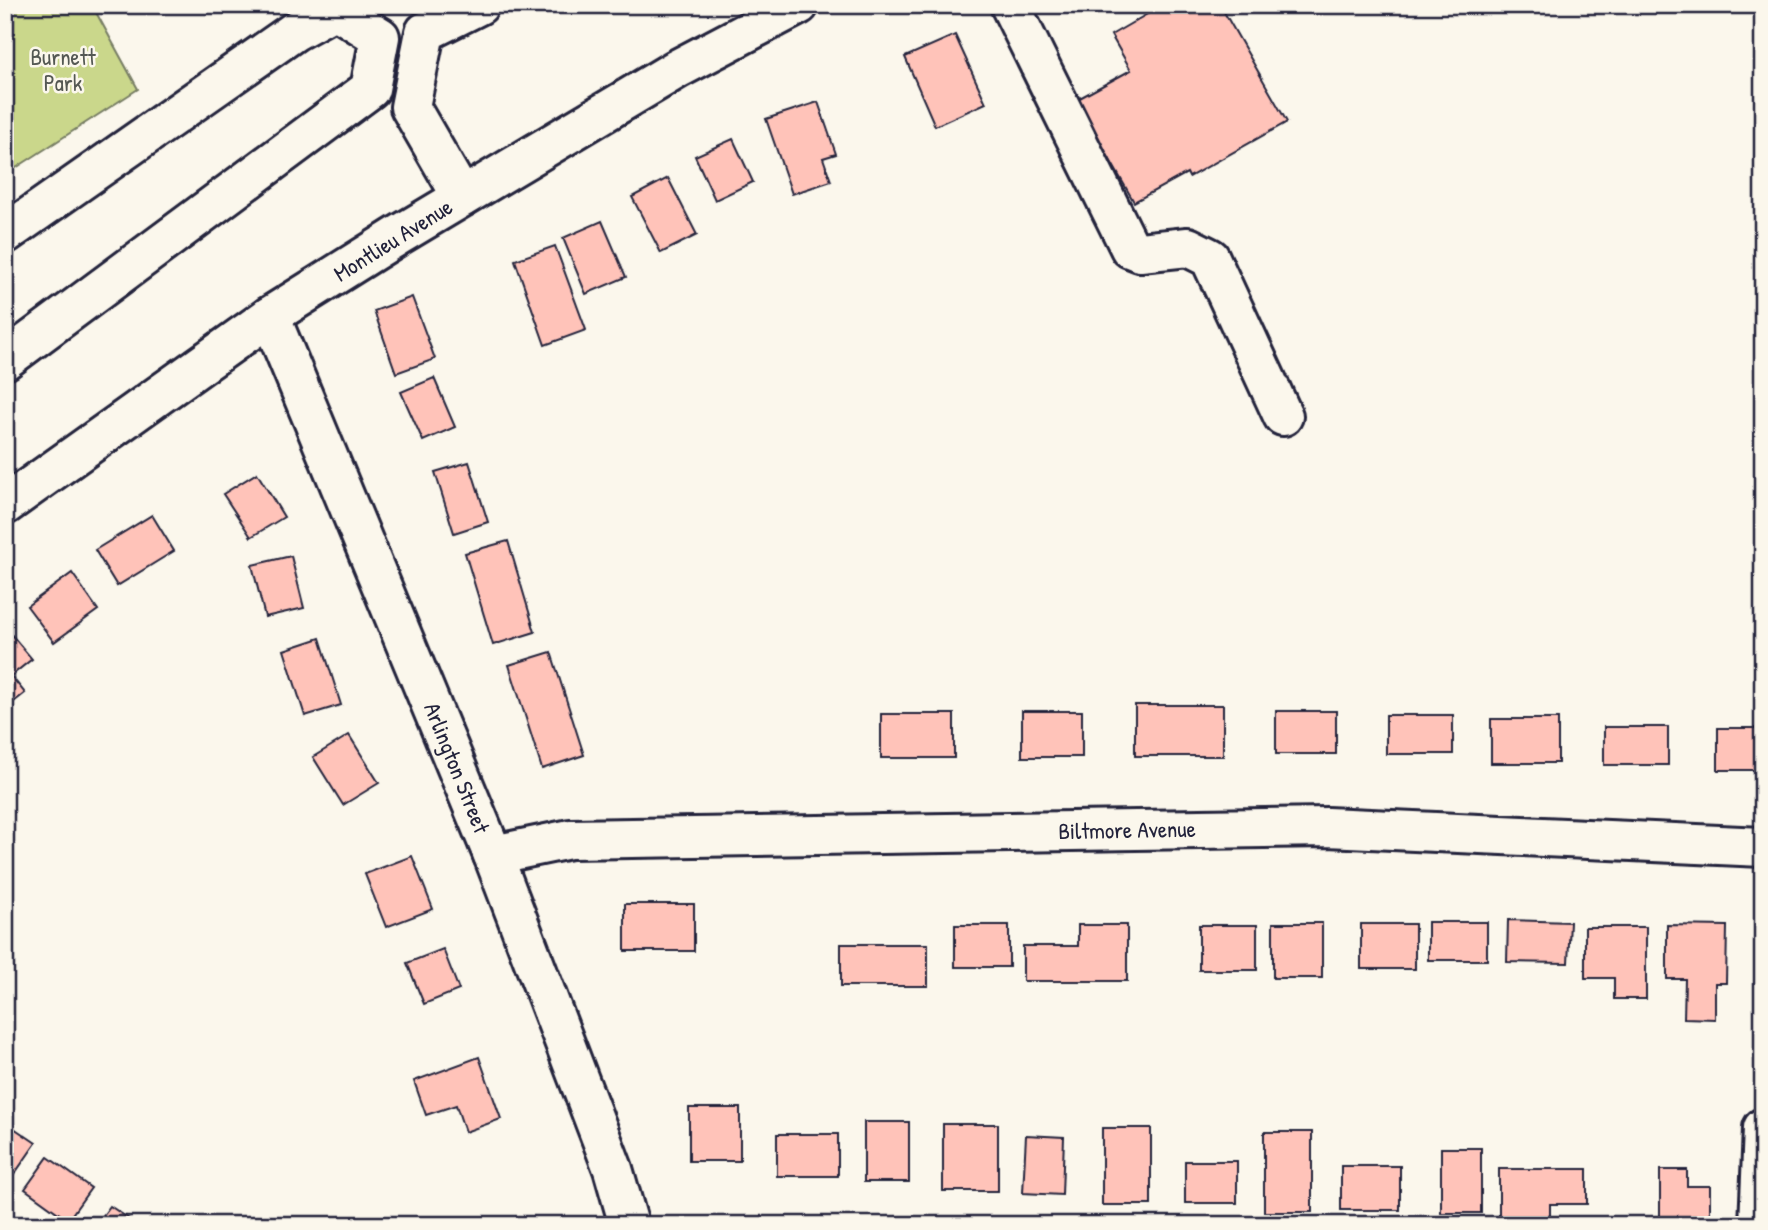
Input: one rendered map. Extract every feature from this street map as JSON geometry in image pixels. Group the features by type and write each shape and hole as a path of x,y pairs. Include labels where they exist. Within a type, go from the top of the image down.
{"street":[{"path":"462,197 410,107 425,32 479,5"},
{"name":"Montlieu Avenue","path":"5,505 270,316 462,197 677,69 754,15 799,5"},
{"path":"1012,5 1024,11 1035,5"},
{"path":"1012,5 1129,248 1140,252 1188,247 1210,258 1283,416"},
{"path":"5,233 295,31 335,9 380,37 370,89 5,360"},
{"name":"Arlington Street","path":"270,316 493,855 613,1169 629,1225"},
{"name":"Biltmore Avenue","path":"493,855 570,839 1327,827 1763,846"},
{"path":"1759,1225 1763,1128"}],"green space":[{"name":"Burnett Park","path":"5,5 92,5 138,89 5,175"}],"building":[{"path":"1163,5 1220,5 1287,122 1189,177 1187,173 1134,202 1076,100 1131,70 1111,35"},
{"path":"955,35 986,103 935,126 905,57"},
{"path":"818,102 836,154 823,158 831,181 792,194 766,119"},
{"path":"733,139 753,182 715,200 695,156"},
{"path":"668,178 697,235 661,253 632,197"},
{"path":"602,221 626,277 586,294 563,238"},
{"path":"555,246 586,330 545,345 515,260"},
{"path":"412,297 435,359 396,373 374,311"},
{"path":"434,378 455,427 423,441 401,392"},
{"path":"469,462 488,522 454,533 435,472"},
{"path":"257,473 284,517 251,537 223,494"},
{"path":"152,515 174,551 117,586 95,550"},
{"path":"508,541 535,632 493,645 465,553"},
{"path":"291,556 304,608 265,617 252,565"},
{"path":"72,573 98,610 54,642 27,606"},
{"path":"5,627 32,659 11,676 25,693 5,709"},
{"path":"320,638 341,705 305,716 284,650"},
{"path":"551,652 584,755 542,769 509,665"},
{"path":"1135,705 1223,705 1223,756 1135,756"},
{"path":"1022,711 1082,711 1082,757 1022,757"},
{"path":"1276,711 1336,711 1336,754 1276,754"},
{"path":"881,714 954,714 954,758 881,758"},
{"path":"1386,715 1453,715 1453,754 1386,754"},
{"path":"1491,719 1558,719 1558,763 1491,763"},
{"path":"1604,727 1668,727 1668,765 1604,765"},
{"path":"1718,728 1763,728 1763,770 1718,770"},
{"path":"349,735 379,783 343,805 313,757"},
{"path":"412,856 433,909 386,927 365,874"},
{"path":"625,904 694,904 694,951 625,951"},
{"path":"1508,920 1570,922 1568,963 1507,962"},
{"path":"1428,922 1487,922 1487,960 1428,960"},
{"path":"1273,923 1322,923 1322,978 1273,978"},
{"path":"1361,924 1415,924 1415,969 1361,969"},
{"path":"955,925 1009,925 1009,967 955,967"},
{"path":"1078,925 1127,925 1127,981 1023,981 1023,946 1078,946"},
{"path":"1199,925 1257,925 1257,970 1199,970"},
{"path":"1667,925 1727,926 1726,983 1715,983 1715,1019 1684,1018 1685,979 1667,979"},
{"path":"1585,927 1646,927 1646,999 1614,999 1614,978 1585,978"},
{"path":"841,944 928,944 928,986 841,986"},
{"path":"443,949 459,990 424,1004 407,963"},
{"path":"479,1057 501,1119 465,1132 456,1105 426,1115 414,1081"},
{"path":"689,1108 740,1108 740,1161 689,1161"},
{"path":"5,1122 36,1143 13,1176 5,1170"},
{"path":"864,1122 909,1122 909,1182 864,1182"},
{"path":"943,1124 998,1124 998,1191 943,1191"},
{"path":"1102,1128 1151,1128 1151,1205 1102,1205"},
{"path":"1264,1132 1312,1132 1312,1212 1264,1212"},
{"path":"777,1134 838,1134 838,1176 777,1176"},
{"path":"1026,1135 1064,1137 1062,1195 1023,1193"},
{"path":"1441,1148 1481,1148 1481,1213 1441,1213"},
{"path":"48,1157 91,1188 68,1220 25,1189"},
{"path":"1185,1161 1237,1161 1237,1203 1185,1203"},
{"path":"1341,1166 1400,1166 1400,1210 1341,1210"},
{"path":"1499,1169 1587,1169 1587,1204 1550,1204 1550,1218 1499,1218"},
{"path":"1660,1170 1687,1170 1687,1186 1710,1186 1710,1225 1660,1225"},
{"path":"110,1206 138,1225 96,1225"}]}
